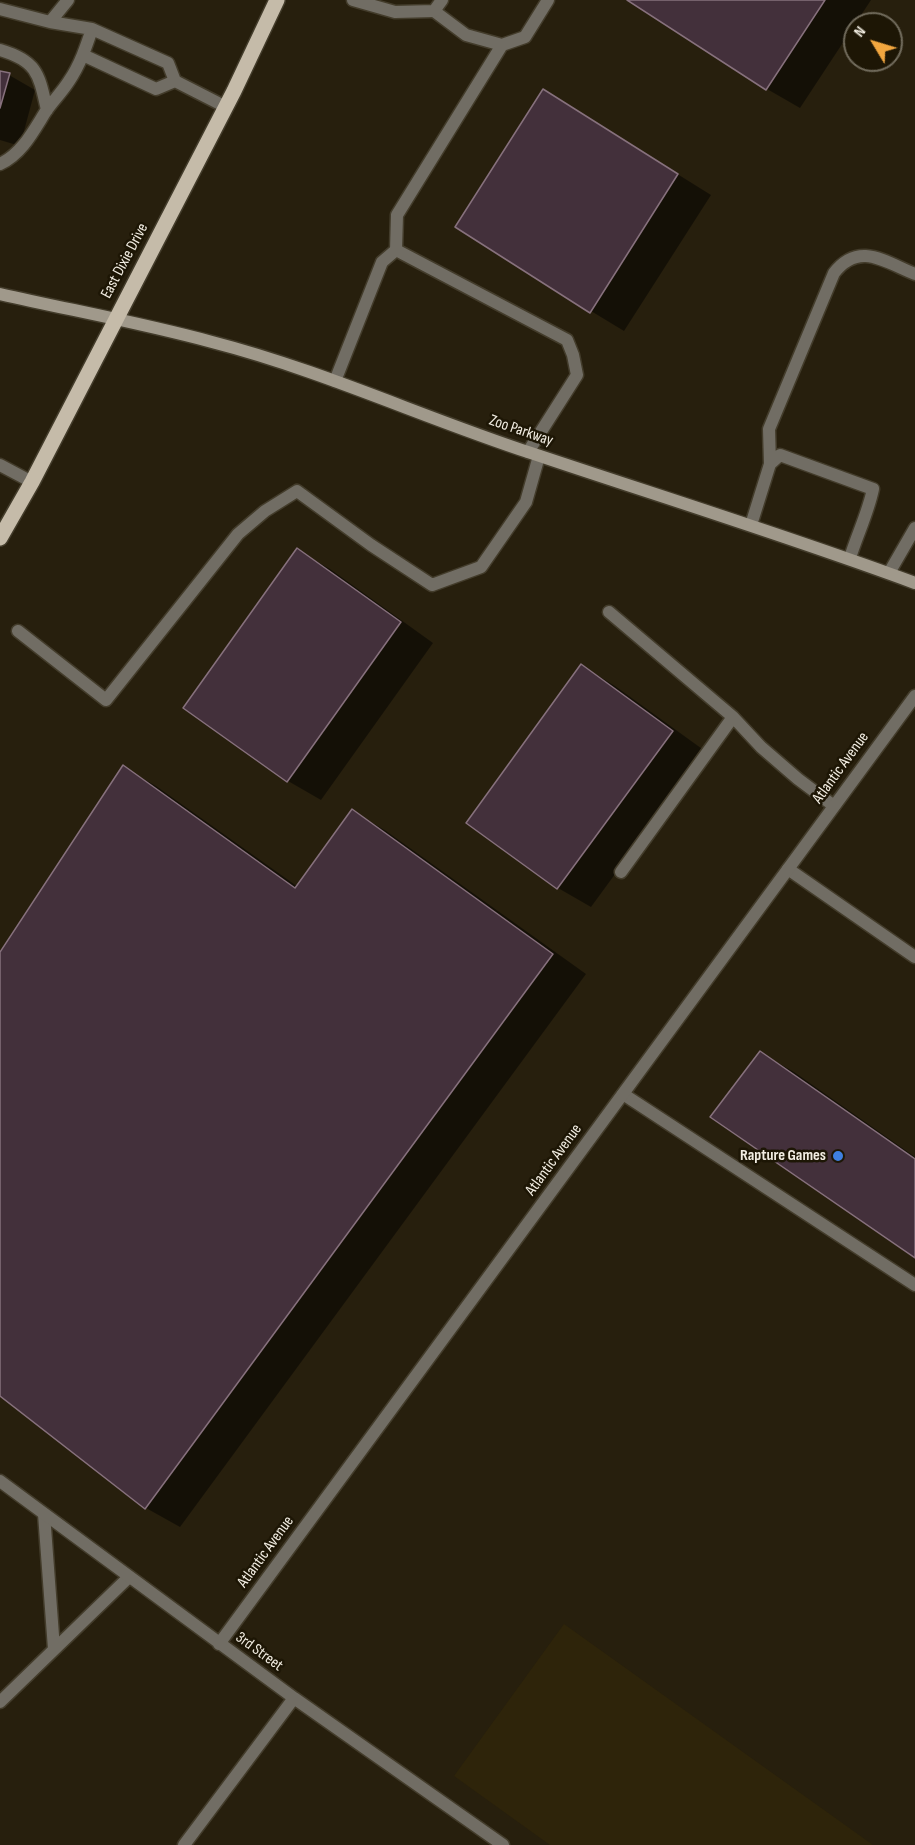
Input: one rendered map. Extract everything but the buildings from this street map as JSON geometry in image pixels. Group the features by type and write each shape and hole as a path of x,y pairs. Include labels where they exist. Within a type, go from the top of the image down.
{"main road":[{"name":"East Dixie Drive","path":"0,538 32,482 226,107 277,0"},
{"name":"Zoo Parkway","path":"0,294 213,342 335,381 534,454 850,558 915,583"}],"street":[{"path":"50,22 68,0"},
{"path":"353,0 396,12 434,11 466,35 502,45 525,37 548,0"},
{"path":"434,11 442,0"},
{"path":"0,9 50,22 92,29 168,63 175,81 226,107"},
{"path":"0,164 30,139 47,110 69,81 83,55 92,29"},
{"path":"335,381 382,262 396,250 397,215 502,45"},
{"path":"0,50 18,55 38,73 47,110"},
{"path":"83,55 156,89 175,81"},
{"path":"18,631 106,700 238,534 265,511 297,491 371,545 432,585 481,567 526,502 534,454 577,375 573,355 567,340 396,250"},
{"path":"751,525 770,464 769,429 834,273 854,256 869,255 915,274"},
{"path":"770,464 780,455 873,489 850,558"},
{"path":"0,465 32,482"},
{"path":"889,573 915,528"},
{"path":"609,612 733,717 790,773 834,806"},
{"name":"Atlantic Avenue","path":"219,1644 915,696"},
{"path":"621,872 733,717"},
{"path":"788,869 915,957"},
{"path":"623,1094 915,1285"},
{"name":"3rd Street","path":"0,1481 219,1644 503,1845"},
{"path":"44,1514 54,1650"},
{"path":"0,1702 129,1577"},
{"path":"184,1845 294,1698"}],"shaded area":[{"path":"564,1624 873,1845 550,1845 454,1776"}],"place":[{"name":"Rapture Games","path":"838,1156"}]}
